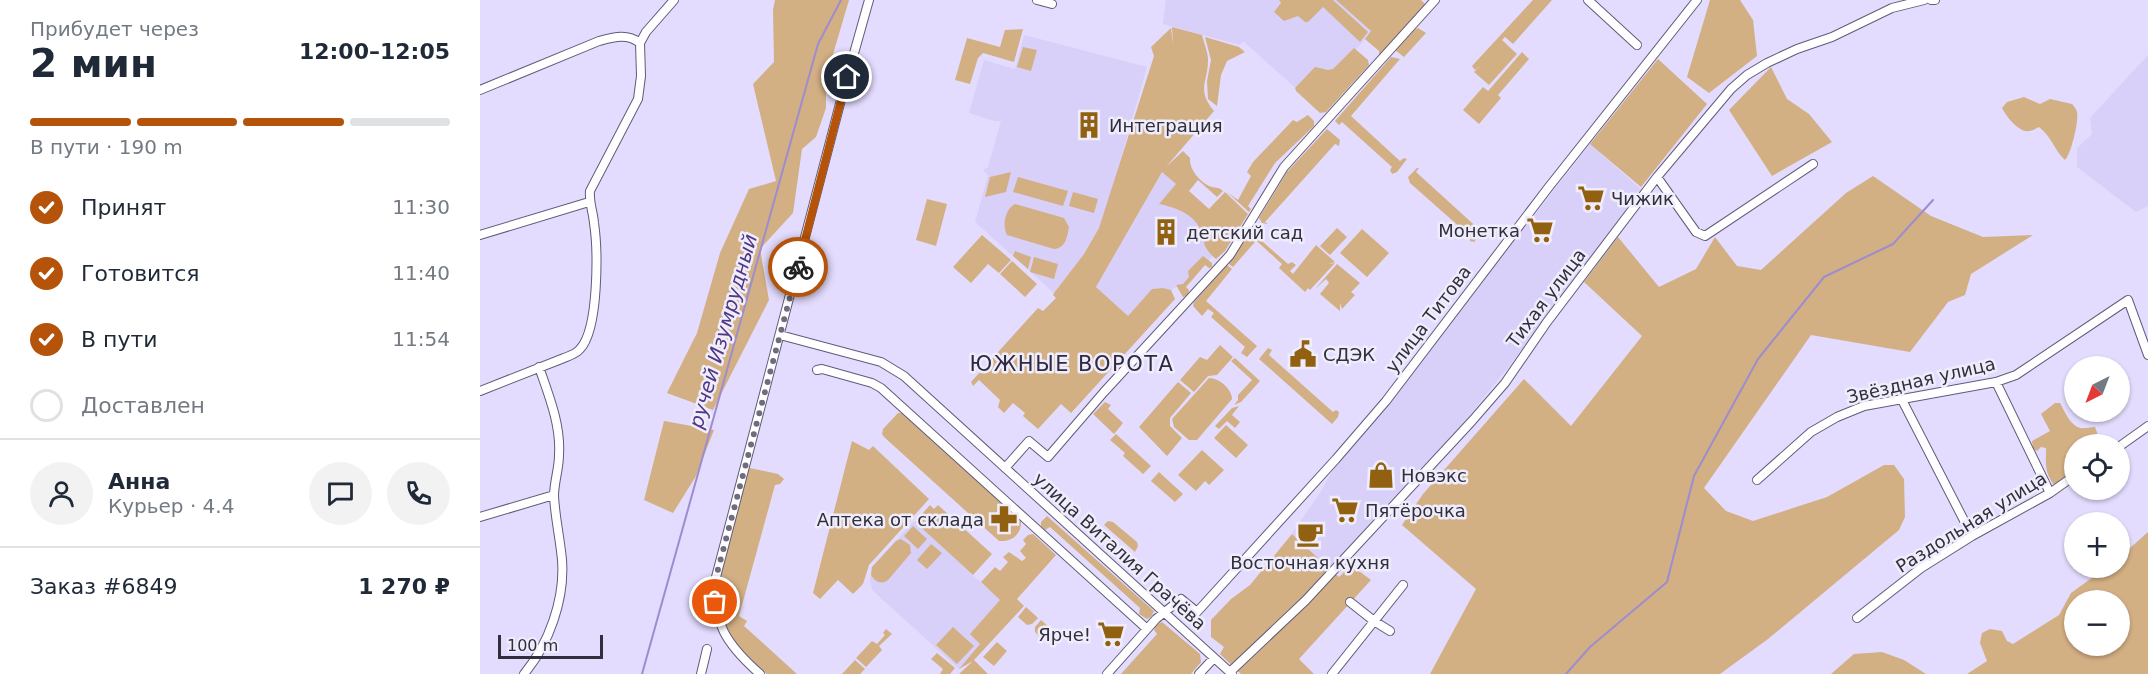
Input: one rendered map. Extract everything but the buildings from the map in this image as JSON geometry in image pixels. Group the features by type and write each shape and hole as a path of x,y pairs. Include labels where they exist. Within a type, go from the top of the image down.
{"street":[{"path":"480,391 564,358 580,349 592,320 596,272 594,223 589,202 594,181 638,99 641,76 640,43 646,32 674,0"},
{"path":"760,674 742,658 725,636 716,613 716,577 869,0"},
{"path":"1037,0 1052,4"},
{"name":"улица Виталия Грачёва","path":"1005,468 1029,441 1048,457 1230,255 1284,167 1435,0"},
{"path":"1588,0 1637,45"},
{"name":"улица Титова","path":"1164,612 1181,599 1197,612 1336,459 1386,401 1548,188 1697,0"},
{"name":"Тихая улица","path":"1231,673 1306,600 1472,421 1504,382 1657,177 1731,89 1747,75 1797,49 1832,37 1892,8 1923,0"},
{"path":"480,90 599,41 629,37 640,43"},
{"path":"1657,177 1696,232 1705,236 1813,164"},
{"path":"480,235 589,202"},
{"name":"Звёздная улица","path":"1757,480 1811,432 1837,417 1864,406 1996,382 2016,375 2128,300 2148,355"},
{"name":"улица Виталия Грачёва","path":"780,335 881,362 893,368 1231,673"},
{"path":"524,674 543,642 560,597 562,563 554,495 560,455 558,425 539,367"},
{"path":"817,370 822,369 867,381 881,388 1147,629"},
{"path":"1996,382 2050,493"},
{"path":"1901,398 1972,536"},
{"path":"2130,439 2148,426"},
{"name":"Раздольная улица","path":"1857,618 1921,568 2064,483"},
{"path":"480,516 554,495"},
{"path":"1332,674 1403,585"},
{"path":"1350,602 1390,631"},
{"path":"1107,674 1164,612"},
{"path":"701,674 707,649"},
{"path":"1199,674 1214,658"}],"shaded area":[{"path":"775,0 849,0 826,78 826,108 816,137 802,149 793,213 760,249 769,300 713,410 667,393 697,333 720,253 749,189 776,181 753,84 774,62 773,10"},
{"path":"1166,0 1336,0 1371,31 1318,108 1243,41 1240,45 1163,24"},
{"path":"1279,0 1333,0 1368,32 1360,42 1323,7 1308,22 1298,16 1284,21 1274,12 1281,3"},
{"path":"1336,0 1421,0 1427,6 1379,56 1379,51 1365,39 1371,31"},
{"path":"1533,0 1552,0 1513,44 1505,37 1502,40 1517,54 1489,85 1474,72 1480,66 1475,70 1472,66"},
{"path":"1710,0 1740,0 1753,20 1757,56 1709,93 1687,77"},
{"path":"1172,27 1202,35 1208,60 1204,91 1214,111 1166,167 1183,151 1190,158 1191,166 1198,178 1209,186 1223,191 1217,197 1198,180 1189,191 1209,209 1225,192 1248,214 1225,251 1216,259 1207,249 1200,229 1193,219 1177,209 1159,204 1176,184 1162,172 1096,287 1128,316 1152,289 1171,290 1175,299 1071,413 1061,404 1038,429 1023,416 1025,413 1013,403 1004,413 998,407 1000,400 979,380 973,386 971,382 1038,308 1043,311 1056,298 1054,293 1084,254 1099,228 1154,56 1151,47 1171,28 1173,45"},
{"path":"1418,28 1426,33 1404,57 1395,50"},
{"path":"1023,29 1014,62 983,53 978,58 970,84 955,80 967,38 1000,47 1005,30"},
{"path":"1024,35 1147,67 1099,228 1084,254 1054,293 975,222 988,176 983,170 988,167 1001,121 969,113 984,60 1015,69"},
{"path":"1205,37 1239,47 1245,52 1227,61 1221,75 1217,106 1208,99 1207,81 1211,60"},
{"path":"1023,47 1037,50 1031,71 1017,67"},
{"path":"1354,48 1368,60 1369,65 1326,112 1320,113 1295,88 1315,67 1333,69"},
{"path":"1522,52 1529,59 1498,95 1501,98 1479,124 1463,110 1483,87 1488,91"},
{"path":"2148,55 2148,206 2136,212 2077,167 2077,148 2092,134 2090,118"},
{"path":"1391,57 1400,59 1351,116 1400,161 1407,159 1397,172 1392,174 1390,170 1392,167 1342,122 1339,125 1335,121"},
{"path":"1658,59 1707,104 1641,187 1590,144"},
{"path":"1771,67 1787,99 1809,114 1832,142 1772,176 1729,110"},
{"path":"2024,97 2040,104 2050,99 2072,104 2076,109 2076,130 2065,160 2039,127 2030,131 2021,129 2013,123 2002,108 2007,102"},
{"path":"1308,115 1314,121 1314,126 1275,163 1248,206 1251,209 1249,212 1227,192 1238,200 1251,176 1247,172 1253,162 1293,120 1297,122"},
{"path":"1327,129 1340,140 1339,146 1335,144 1265,222 1268,224 1262,223 1259,218 1287,172"},
{"path":"1590,144 1642,190 1465,421 1379,513 1331,569 1292,533 1320,493 1334,468"},
{"path":"1419,168 1416,172 1482,232 1474,242 1470,241 1471,237 1410,183 1408,177"},
{"path":"1011,172 1006,192 985,197 990,177"},
{"path":"1162,172 1233,234 1181,290 1177,286 1171,290 1152,289 1128,316 1096,287"},
{"path":"1873,176 1931,216 1983,237 2033,235 1971,274 1965,295 1948,302 1910,352 1811,335 1704,488 1726,511 1753,521 1827,497 1884,465 1894,465 1904,479 1905,517 1899,530 1768,639 1720,674 1430,674 1476,589 1402,525 1423,494 1524,379 1571,426 1642,336 1584,282 1618,237 1659,287 1696,269 1715,237 1737,266 1761,270 1846,193"},
{"path":"1018,177 1068,191 1063,206 1013,192"},
{"path":"1073,192 1098,199 1094,213 1069,206"},
{"path":"927,199 947,204 936,246 916,240"},
{"path":"1015,204 1064,218 1069,227 1067,238 1061,247 1054,249 1007,235 1005,218"},
{"path":"1337,228 1347,237 1330,255 1320,246"},
{"path":"1362,229 1389,253 1367,277 1340,253"},
{"path":"1252,230 1257,232 1255,235 1288,264 1292,262 1296,265 1290,271 1293,274 1316,245 1335,262 1328,264 1335,263 1310,290 1308,288 1305,292 1279,268 1282,264 1249,234"},
{"path":"982,235 1011,260 999,273 988,264 971,283 953,267"},
{"path":"1247,236 1255,242 1233,267 1229,264"},
{"path":"1015,251 1031,257 1028,269 1013,256"},
{"path":"1203,256 1212,263 1212,267 1205,265 1186,287 1189,290 1188,295 1183,297 1176,285 1183,284 1189,277 1188,271"},
{"path":"1034,257 1058,264 1054,279 1030,272"},
{"path":"1012,261 1037,284 1025,297 1000,274"},
{"path":"1337,264 1360,283 1351,292 1355,295 1342,309 1340,303 1340,311 1320,294 1329,283 1326,279 1315,289"},
{"path":"1227,265 1232,269 1206,301 1257,346 1247,357 1241,353 1245,347 1211,317 1214,313 1208,309 1202,316 1193,306"},
{"path":"1220,345 1233,357 1217,375 1208,376 1194,392 1180,380 1200,357 1207,360"},
{"path":"1268,348 1272,350 1269,355 1333,412 1336,410 1339,412 1332,424 1259,359"},
{"path":"1235,358 1260,381 1241,402 1234,405 1238,400 1238,395 1252,380 1231,361"},
{"path":"1209,378 1224,385 1232,399 1197,440 1189,440 1174,427 1172,419"},
{"path":"1178,382 1191,393 1170,418 1170,426 1182,438 1167,456 1139,427"},
{"path":"1105,402 1111,405 1108,409 1123,423 1114,434 1093,414"},
{"path":"2055,403 2060,403 2064,410 2064,422 2071,422 2082,428 2095,427 2097,434 2064,434 2064,480 2055,486 2047,472 2046,448 2041,447 2037,451 2033,449 2032,441 2050,431 2041,414"},
{"path":"1239,406 1232,415 1240,422 1235,428 1227,421 1219,429 1215,426 1232,408"},
{"path":"898,413 903,413 1021,520 1020,529 1015,536 999,541 884,437 883,429"},
{"path":"664,421 714,430 696,476 673,513 644,500"},
{"path":"1226,425 1248,445 1236,458 1214,438"},
{"path":"1116,434 1151,466 1143,474 1123,456 1125,453 1110,440"},
{"path":"852,441 869,450 873,446 929,499 869,565 863,584 853,594 838,580 820,599 813,593"},
{"path":"1202,450 1224,470 1209,485 1205,481 1196,491 1178,475"},
{"path":"750,468 778,474 784,479 780,484 775,485 739,616 747,621 744,626 797,674 767,674 736,643 729,632 721,608 721,577 744,476"},
{"path":"1159,472 1183,494 1175,502 1151,481"},
{"path":"930,505 934,509 938,505 992,554 973,575 915,522"},
{"path":"1047,516 1154,611 1151,617 1147,619 1139,614 1140,608 1050,527 1045,530 1041,522"},
{"path":"1108,521 1113,522 1137,542 1135,552 1104,525"},
{"path":"913,522 1011,610 959,669 872,590 870,578 872,567"},
{"path":"913,526 927,539 918,549 904,536"},
{"path":"2148,532 2148,674 1967,674 1987,661 1980,643 1982,633 1990,629 2002,631 2007,641 2013,644 2059,615 2064,606 2064,656 2130,656 2130,590 2075,590 2092,578 2130,578 2130,548"},
{"path":"1033,534 1056,555 1017,599 1024,606 974,660 988,674 959,674 973,661 959,669 980,644 970,634 1000,600 981,582 995,567 1000,571 1008,562 1003,557 1009,552 1022,561 1026,558 1020,551 1026,544 1023,540"},
{"path":"1292,534 1339,577 1351,565 1371,580 1299,659 1314,674 1241,674 1220,654 1224,647 1211,637 1211,620 1231,599 1250,585"},
{"path":"901,539 910,545 911,553 888,580 877,581 871,575 872,567 896,541"},
{"path":"931,544 942,553 927,569 917,560"},
{"path":"1026,607 1038,618 1032,624 1027,625 1018,617"},
{"path":"1041,620 1050,628 1041,638 1035,632 1035,627"},
{"path":"1162,622 1200,654 1201,662 1191,674 1121,674 1157,634 1154,630 1156,625"},
{"path":"953,627 974,646 957,664 936,645"},
{"path":"886,629 892,634 879,646 882,650 866,667 856,658 872,641 877,644 885,635 883,633"},
{"path":"997,642 1007,651 994,666 983,657"},
{"path":"1882,652 1904,660 1926,674 1831,674 1854,654"},
{"path":"937,653 955,668 950,674 940,674 943,669 931,659"},
{"path":"855,660 865,669 860,674 842,674"}],"waterway":[{"name":"ручей Изумрудный","path":"642,674 818,44 841,0"},
{"path":"1566,674 1590,647 1667,582 1694,476 1758,359 1824,277 1893,244 1933,200"}],"way so far":[{"path":"715,602 716,577 798,267"}],"place":[{"name":"Интеграция","path":"1089,125"},
{"name":"Чижик","path":"1591,198"},
{"name":"Монетка","path":"1540,230"},
{"name":"детский сад","path":"1166,232"},
{"name":"СДЭК","path":"1303,354"},
{"name":"Новэкс","path":"1381,475"},
{"name":"Пятёрочка","path":"1345,510"},
{"name":"Аптека от склада","path":"1004,519"},
{"name":"Восточная кухня","path":"1310,534"},
{"name":"Ярче!","path":"1111,634"}],"district":[{"name":"ЮЖНЫЕ ВОРОТА","path":"1072,364"}],"route":[{"path":"798,267 847,77"}]}
